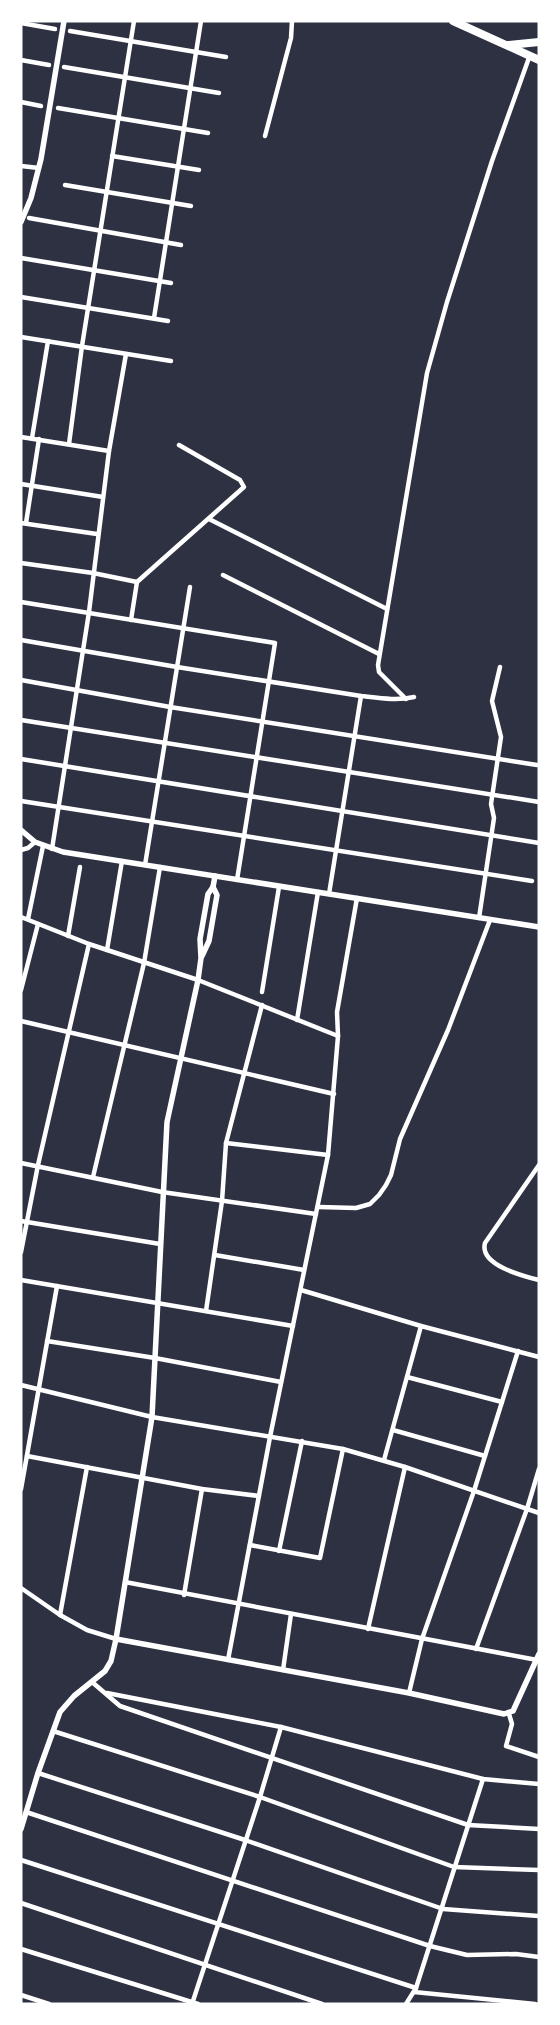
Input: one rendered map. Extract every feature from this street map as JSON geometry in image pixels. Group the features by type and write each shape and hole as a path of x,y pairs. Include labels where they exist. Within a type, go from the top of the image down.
{"main road":[{"path":"453,21 539,60"},
{"path":"507,45 539,42"}],"street":[{"path":"21,222 40,168 64,21"},
{"path":"69,444 82,346 134,21"},
{"path":"154,318 201,21"},
{"path":"266,136 290,38 292,21"},
{"path":"21,23 55,29"},
{"path":"70,31 226,57"},
{"path":"406,699 380,672 378,665 427,373 447,302 492,161 530,56"},
{"path":"21,60 49,64"},
{"path":"64,67 219,93"},
{"path":"21,102 41,106"},
{"path":"58,108 208,133"},
{"path":"112,156 199,170"},
{"path":"21,166 40,168"},
{"path":"65,185 191,206"},
{"path":"30,218 181,244"},
{"path":"21,258 171,283"},
{"path":"21,297 168,321"},
{"path":"21,337 172,361"},
{"path":"32,438 48,341"},
{"path":"52,849 88,612 109,451 126,354"},
{"path":"21,437 109,451"},
{"path":"39,439 23,523 97,534"},
{"path":"131,620 137,582 241,490 243,484 240,480 179,445"},
{"path":"21,484 104,497"},
{"path":"209,519 387,609"},
{"path":"21,563 137,582"},
{"path":"223,575 379,654"},
{"path":"145,865 190,587"},
{"path":"21,602 275,643 237,880"},
{"path":"21,640 361,696 406,699 414,697"},
{"path":"479,918 494,818 492,795 500,737 492,702 500,667"},
{"path":"21,680 170,707 537,765"},
{"path":"329,894 361,696"},
{"path":"21,720 539,802"},
{"path":"21,759 539,843"},
{"path":"21,801 532,880"},
{"path":"21,830 35,842 52,849 160,868 539,927"},
{"path":"21,850 28,848 35,842"},
{"path":"28,919 43,846"},
{"path":"107,950 122,861"},
{"path":"68,936 80,868"},
{"path":"93,1177 144,963 160,868"},
{"path":"21,1829 38,1773 60,1712 74,1696 105,1671 111,1661 116,1639 152,1416 166,1122 198,980 201,958 200,939 208,894 213,887 215,876"},
{"path":"262,992 279,886"},
{"path":"201,958 210,941 217,894 213,887"},
{"path":"297,1020 318,892"},
{"path":"228,1660 270,1437 328,1156 338,1036 337,1012 356,898"},
{"path":"21,917 89,944 198,980 338,1036"},
{"path":"318,1207 356,1208 370,1204 380,1195 386,1185 391,1175 400,1139 448,1030 490,920"},
{"path":"21,990 38,924"},
{"path":"21,1252 38,1165 89,944"},
{"path":"206,1311 222,1202 226,1144 262,1005"},
{"path":"21,1021 334,1094"},
{"path":"226,1144 328,1156"},
{"path":"21,1162 162,1192 316,1214"},
{"path":"539,1165 484,1248 487,1257 509,1271 539,1280"},
{"path":"21,1221 160,1244"},
{"path":"215,1255 304,1270"},
{"path":"21,1280 293,1326"},
{"path":"21,1489 57,1286"},
{"path":"300,1290 421,1326 539,1357"},
{"path":"384,1460 421,1326"},
{"path":"47,1341 155,1358 281,1382"},
{"path":"409,1693 422,1639 474,1491 518,1351"},
{"path":"407,1377 502,1402"},
{"path":"21,1385 38,1391 152,1416 343,1449 384,1460 539,1513"},
{"path":"393,1430 485,1456"},
{"path":"279,1551 302,1442"},
{"path":"250,1545 320,1558 343,1449"},
{"path":"27,1456 143,1479 259,1496"},
{"path":"60,1615 87,1467"},
{"path":"368,1629 405,1467"},
{"path":"476,1649 539,1469"},
{"path":"184,1595 202,1489"},
{"path":"21,1588 60,1615 87,1630 116,1639 409,1693 504,1714 509,1714 513,1711 538,1657 476,1649 184,1595 125,1582"},
{"path":"283,1670 291,1614"},
{"path":"92,1682 120,1706 468,1825 539,1829"},
{"path":"107,1693 281,1727 482,1779 539,1784"},
{"path":"509,1714 512,1724 506,1746 539,1757"},
{"path":"192,2003 273,1757 281,1727"},
{"path":"53,1731 260,1797 454,1866 539,1870"},
{"path":"38,1773 245,1840 442,1909 539,1916"},
{"path":"406,2004 415,1990 430,1946 482,1779"},
{"path":"26,1812 430,1946 467,1955 516,1954 539,1957"},
{"path":"21,1860 415,1990 536,2004"},
{"path":"21,1903 322,2004"},
{"path":"21,1948 198,2004"},
{"path":"21,1995 50,2004"}]}
